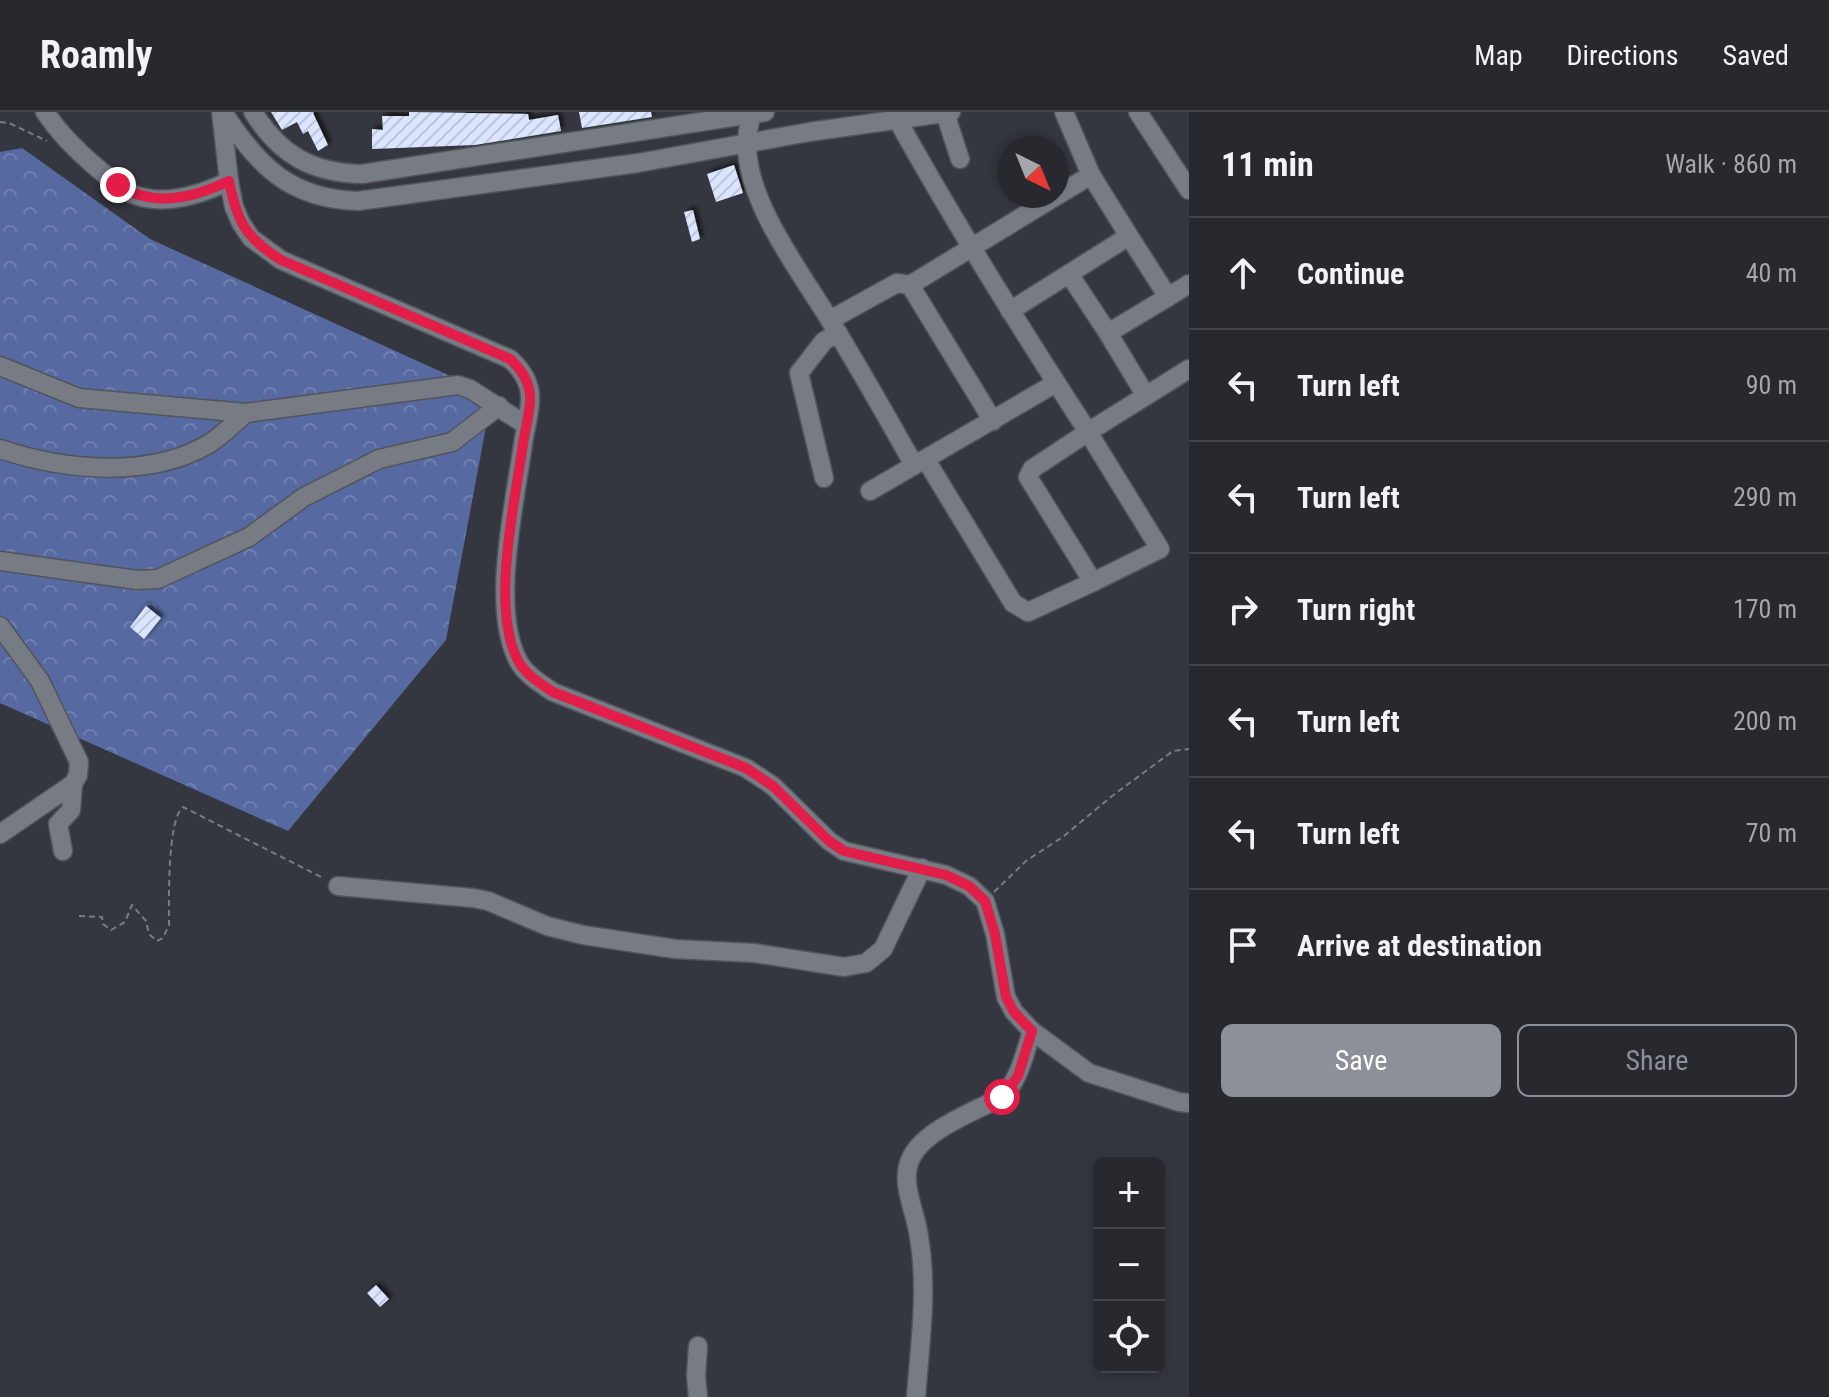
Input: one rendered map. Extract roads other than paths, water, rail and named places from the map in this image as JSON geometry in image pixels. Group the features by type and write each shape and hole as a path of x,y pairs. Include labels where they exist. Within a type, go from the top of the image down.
{"street":[{"path":"45,112 82,155 131,193 159,199 178,199 204,193 229,181"},
{"path":"222,112 234,207 251,238 281,260 510,359 520,368 528,384 530,398 508,550 505,605 510,636 520,663 534,680 553,692 746,768 773,786 829,841 844,851 922,868 969,886 985,901 995,934 1006,997 1014,1012 1032,1031 1089,1073 1189,1103"},
{"path":"222,112 264,165 287,184 308,194 333,200 386,198 638,163 948,113 960,159"},
{"path":"253,112 269,134 288,152 308,166 337,174 362,174 756,113 747,144 752,175 784,248 1013,603 1028,612 1160,549 1010,311 897,119"},
{"path":"1064,112 1091,175 1168,297"},
{"path":"1138,112 1189,190"},
{"path":"824,478 799,373 834,327 897,283 910,285 1091,175"},
{"path":"1010,311 1129,236"},
{"path":"1069,274 1146,396"},
{"path":"1108,333 1189,284"},
{"path":"910,285 993,421"},
{"path":"0,366 79,398 246,413 444,385 470,389 526,425"},
{"path":"1093,582 1028,477 1032,469 1189,369"},
{"path":"870,491 1056,383"},
{"path":"0,561 137,580 158,579 249,537 304,497 367,465 405,451 452,442 499,406"},
{"path":"0,449 32,459 78,467 145,464 181,456 209,444 246,413"},
{"path":"0,626 40,681 76,750 78,775 73,784 71,810 58,824 63,851"},
{"path":"0,834 73,784"},
{"path":"338,886 488,901 547,926 583,935 675,949 754,953 844,967 866,963 883,949 922,868"},
{"path":"916,1397 924,1299 923,1265 907,1182 907,1167 920,1144 934,1133 1002,1097 1011,1088 1018,1076 1032,1031"},
{"path":"698,1346 698,1397"}]}
